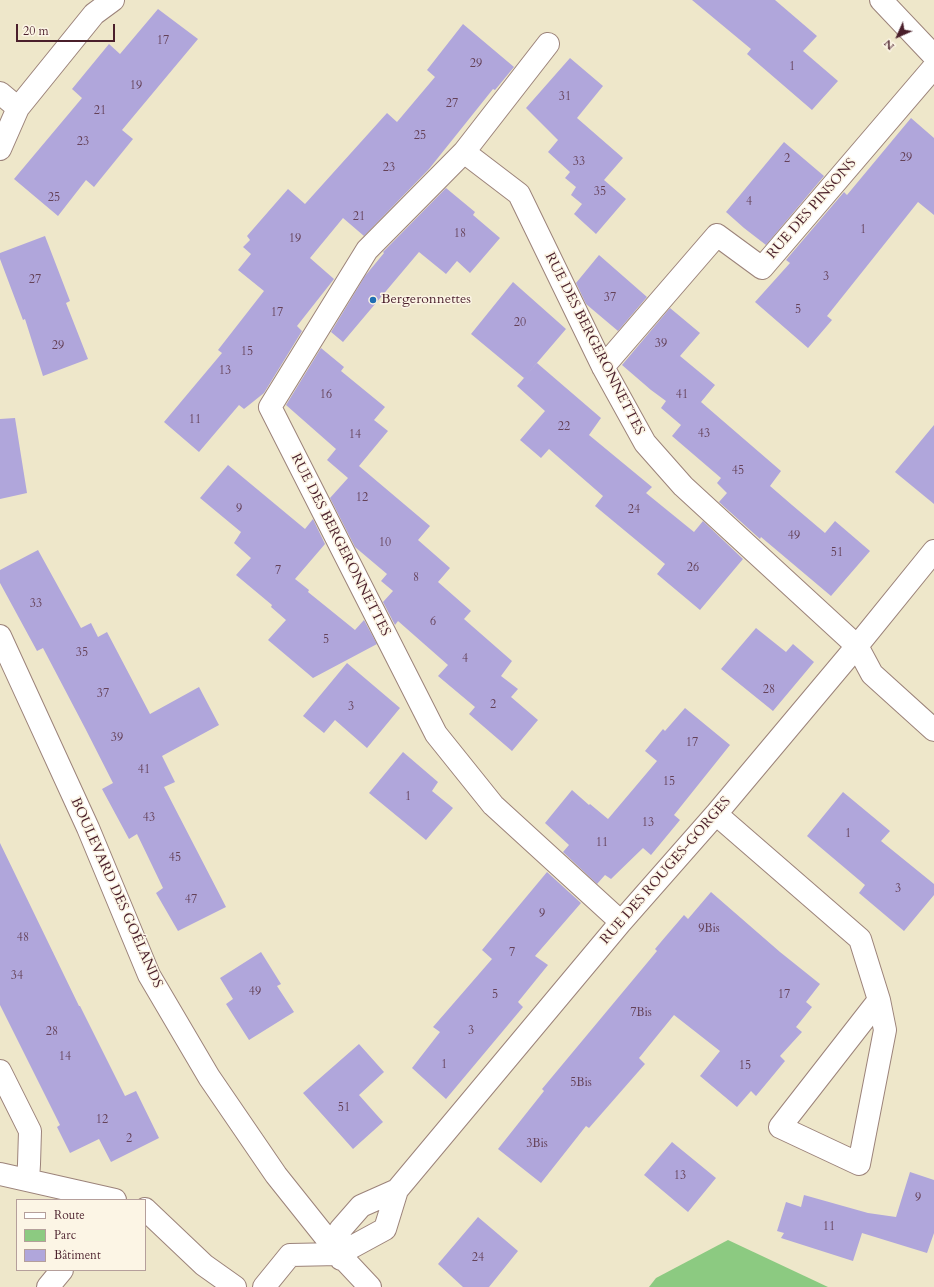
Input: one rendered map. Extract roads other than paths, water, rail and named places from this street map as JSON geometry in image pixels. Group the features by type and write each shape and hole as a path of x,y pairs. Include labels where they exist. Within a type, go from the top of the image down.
{"street":[{"path":"0,149 18,108 94,14 114,0"},
{"path":"881,0 934,56"},
{"name":"RUE DES BERGERONNETTES","path":"548,44 464,152 367,250 270,407 436,734 493,805 621,922"},
{"name":"RUE DES PINSONS","path":"603,367 717,236 762,268 934,67"},
{"path":"0,93 18,108"},
{"name":"RUE DES BERGERONNETTES","path":"464,152 519,194 603,367 644,443 682,486 857,646 872,674 934,730"},
{"name":"RUE DES ROUGES-GORGES","path":"398,1190 361,1206 340,1230 339,1254 385,1230 398,1190 621,922 716,814 857,646 934,551"},
{"name":"BOULEVARD DES GOÉLANDS","path":"0,636 88,828 149,975 217,1090 276,1175 339,1254"},
{"path":"716,814 860,938 879,1000 885,1030 859,1164 780,1127 879,1000"},
{"path":"0,1071 30,1131 28,1180"},
{"path":"0,1174 110,1199"},
{"path":"146,1210 204,1265 235,1287"},
{"path":"339,1254 351,1287"},
{"path":"264,1287 290,1255 339,1254 370,1287"},
{"path":"48,1287 61,1271"}],"place":[{"name":"Bergeronnettes","path":"373,300"}]}
